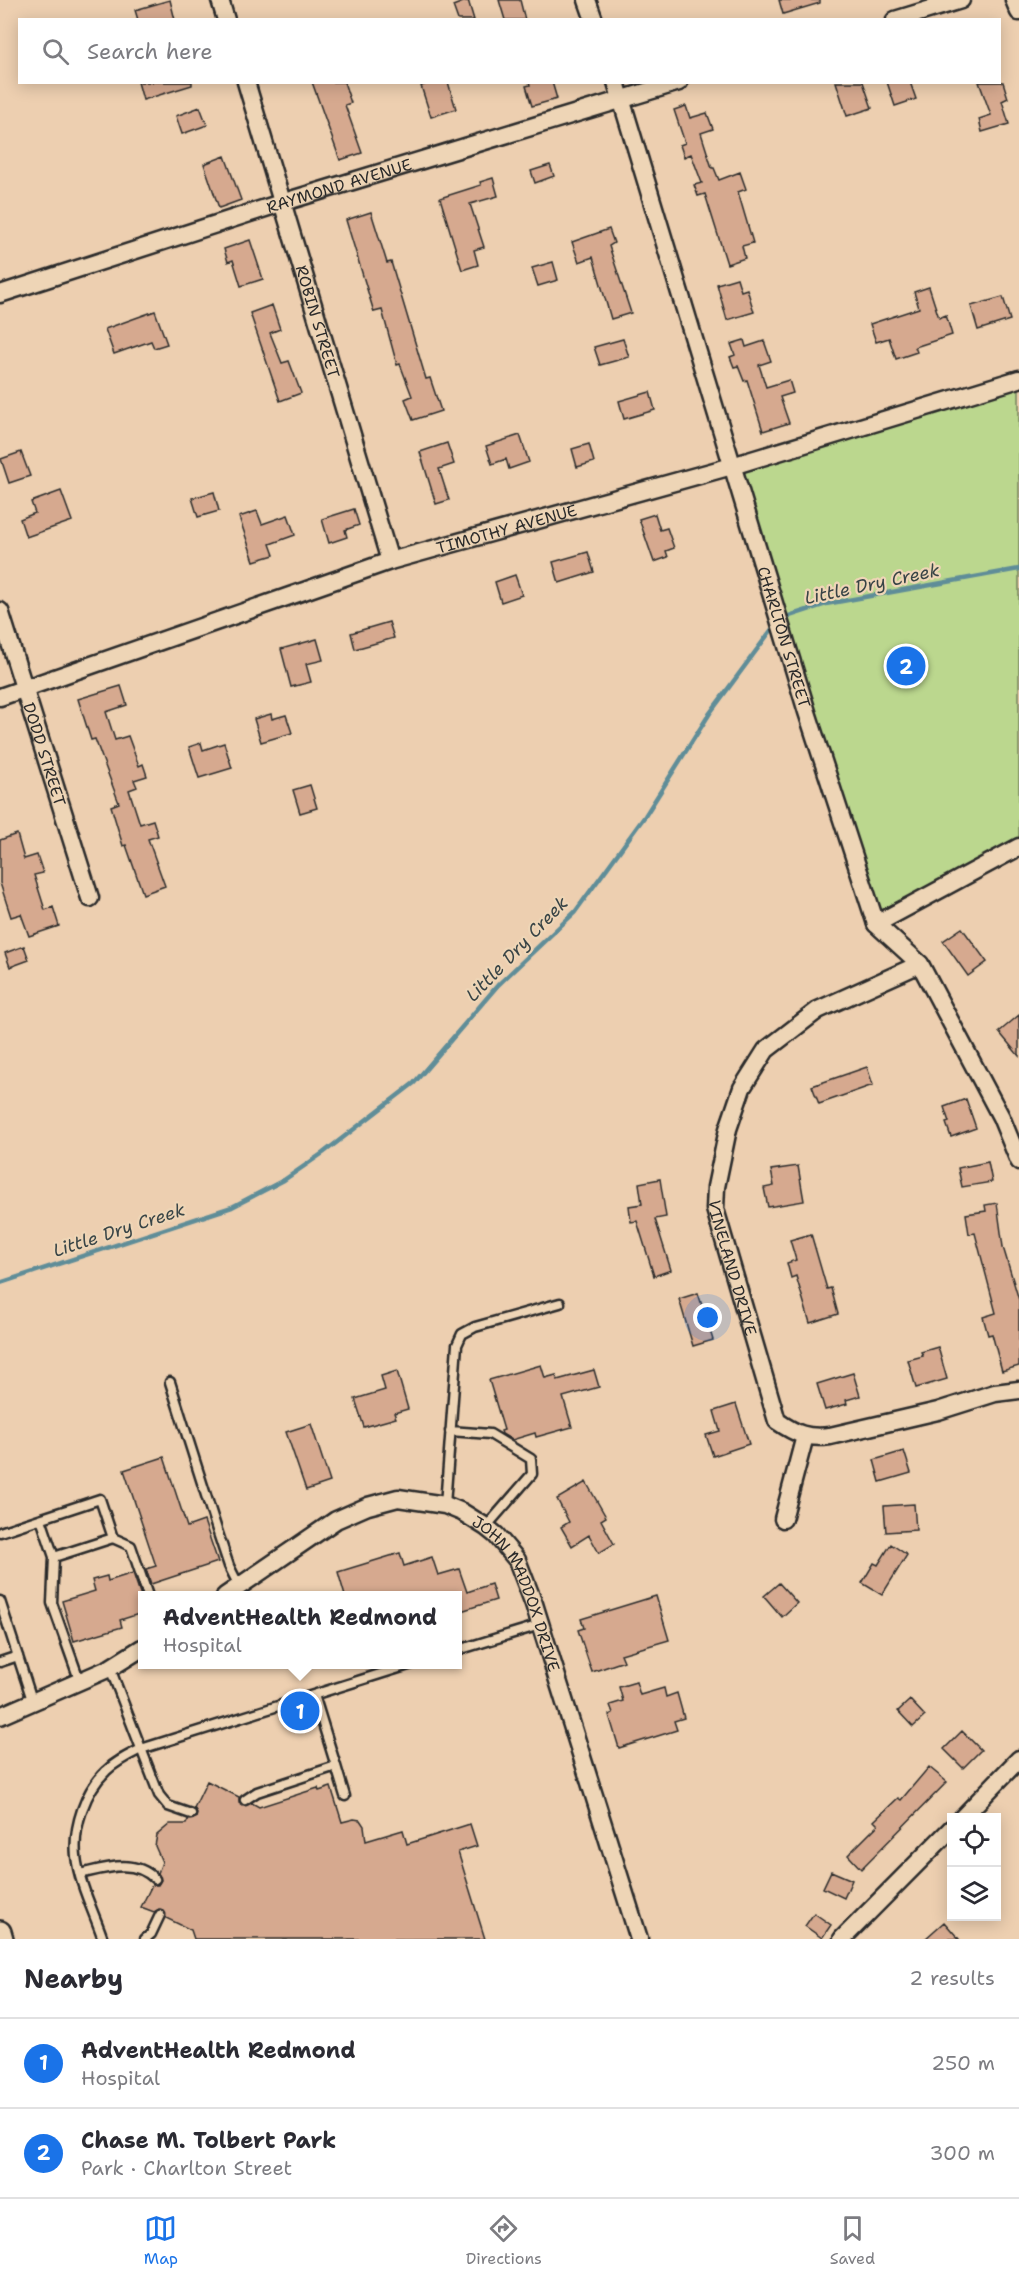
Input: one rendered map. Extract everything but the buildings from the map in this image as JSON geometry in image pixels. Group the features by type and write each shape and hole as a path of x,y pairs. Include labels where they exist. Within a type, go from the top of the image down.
{"street":[{"path":"220,0 225,18"},
{"path":"587,0 593,18"},
{"path":"902,18 962,0"},
{"path":"1014,0 1019,12"},
{"name":"ROBIN STREET","path":"247,84 284,202 390,561"},
{"name":"CHARLTON STREET","path":"617,84 814,734 876,924 920,964 1001,1117 1019,1161"},
{"name":"RAYMOND AVENUE","path":"0,294 284,202 672,84"},
{"name":"TIMOTHY AVENUE","path":"0,697 390,561 732,466 1019,380"},
{"name":"DODD STREET","path":"0,611 90,898"},
{"path":"876,924 1019,847"},
{"name":"VINELAND DRIVE","path":"920,964 818,1010 766,1050 742,1088 728,1129 716,1187 715,1209 777,1421 794,1433 816,1438 830,1436 938,1411 995,1393 1019,1390"},
{"path":"783,1520 805,1436"},
{"name":"JOHN MADDOX DRIVE","path":"232,1591 336,1520 368,1506 398,1498 445,1505 462,1512 496,1535 517,1560 540,1625 639,1939"},
{"path":"0,1716 110,1668 138,1650"},
{"path":"967,1813 1019,1760"},
{"path":"842,1939 947,1832"},
{"path":"0,1932 2,1939"}],"lane":[{"path":"445,1505 457,1345 462,1334 475,1327 560,1303"},
{"path":"170,1382 223,1548 232,1591"},
{"path":"450,1431 490,1434 531,1459 532,1474 486,1527"},
{"path":"0,1532 100,1499 112,1538"},
{"path":"41,1519 54,1557 52,1603 80,1682"},
{"path":"54,1557 112,1538 131,1546 146,1591"},
{"path":"0,1601 33,1703"},
{"path":"462,1649 540,1625"},
{"path":"0,1662 18,1656"},
{"path":"110,1668 155,1786 164,1803 175,1810 191,1814"},
{"path":"103,1939 80,1874 76,1856 76,1841 78,1824 90,1795 107,1770 141,1749 399,1669"},
{"path":"314,1695 345,1796"},
{"path":"245,1800 257,1792 336,1766"},
{"path":"80,1874 113,1867 132,1866 147,1872 155,1879"},
{"path":"145,1939 151,1934 160,1915"}],"green space":[{"path":"1019,379 1019,847 876,924 732,466"}],"waterway":[{"name":"Little Dry Creek","path":"783,618 826,604 1019,569"},
{"name":"Little Dry Creek","path":"0,1283 232,1207 284,1180 414,1083 498,985 575,912 645,816 710,713 775,625"}],"place":[{"name":"Chase M. Tolbert Park","path":"906,666"},
{"name":"AdventHealth Redmond","path":"300,1711"}]}
